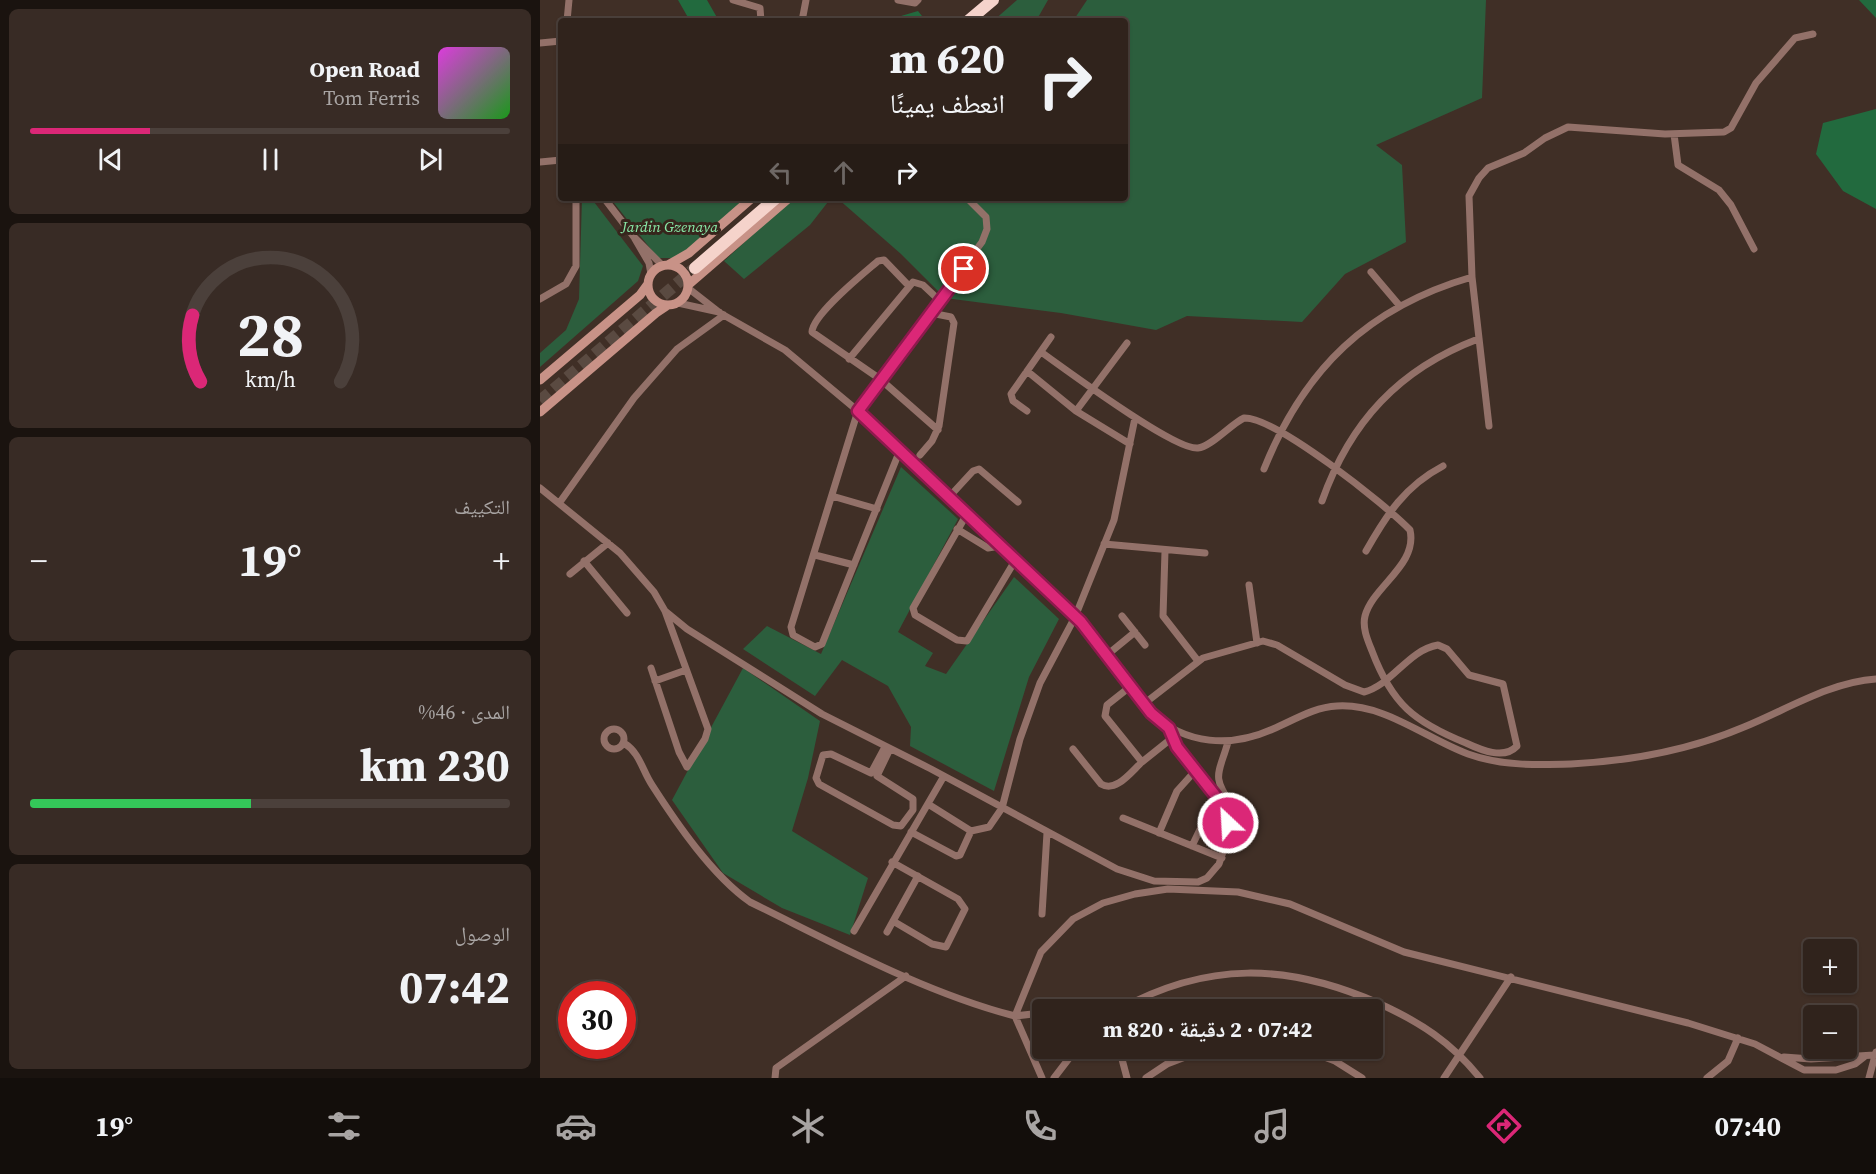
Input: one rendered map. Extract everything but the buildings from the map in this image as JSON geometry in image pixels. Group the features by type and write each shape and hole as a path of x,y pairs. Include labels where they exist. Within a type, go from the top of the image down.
{"highway":[{"path":"977,18 993,0"},
{"path":"977,18 1003,0"},
{"path":"761,201 693,265 772,201"}],"street":[{"path":"567,18 568,0"},
{"path":"733,0 760,8 761,18"},
{"path":"803,18 806,0"},
{"path":"898,0 915,3 918,0"},
{"path":"1489,426 1472,277 1469,196 1488,168 1524,153 1545,138 1569,128 1715,134 1731,128 1756,83 1795,38 1813,34"},
{"path":"540,43 558,41"},
{"path":"1674,134 1678,165 1719,190 1731,205 1754,249"},
{"path":"540,162 558,160"},
{"path":"540,299 566,284 576,266 576,201"},
{"path":"606,201 634,237 649,264 649,279 656,301 668,305"},
{"path":"540,380 636,298 649,279 689,253 749,201"},
{"path":"678,303 688,287 786,201"},
{"path":"900,450 822,644 815,647 791,632 858,411 976,253 987,229 984,213 970,201"},
{"path":"634,237 666,266 682,270 688,287 722,314 793,356 858,411 1076,617 1145,703 1169,728 1202,740 1228,742 1257,736 1324,707 1348,706 1367,708 1454,748 1495,761 1545,764 1635,758 1691,745 1744,728 1838,687 1876,679"},
{"path":"909,286 884,260 880,260 826,310 813,326 815,335 880,379 938,430"},
{"path":"1371,272 1399,305"},
{"path":"1264,469 1280,430 1308,389 1344,346 1399,305 1430,291 1472,277"},
{"path":"849,359 913,282 919,283 940,301"},
{"path":"540,412 668,305 678,303 722,314"},
{"path":"920,455 938,430 954,321 950,316 931,313"},
{"path":"560,502 633,398 677,348 722,314"},
{"path":"1028,411 1013,401 1011,394 1051,337"},
{"path":"1322,501 1334,468 1366,418 1395,387 1426,363 1478,339"},
{"path":"1076,411 1126,343"},
{"path":"1041,352 1135,418 1192,448 1204,446 1244,418 1251,418 1280,430 1389,511 1410,530 1412,545 1365,616 1365,632 1383,681 1412,714 1464,743 1499,753 1507,752 1516,746 1503,684 1469,675 1444,646 1434,645 1425,649 1383,681 1367,692 1357,691 1274,644 1257,643 1198,661 1145,703"},
{"path":"1027,371 1076,411 1130,444"},
{"path":"928,804 971,831 989,827 1002,808 1032,702 1054,652 1076,617 1116,513 1135,418"},
{"path":"1366,551 1389,511 1411,487 1443,466"},
{"path":"950,496 973,471 979,468 1018,502"},
{"path":"540,488 608,543 642,579 665,611 687,629 802,701 1117,870 1154,881 1198,882 1214,872 1222,858 1229,834 1230,804 1217,780 1228,742"},
{"path":"832,496 877,509"},
{"path":"968,513 913,608 915,615 964,642 970,638 1016,559"},
{"path":"957,529 988,548 994,547 997,541"},
{"path":"570,574 608,543"},
{"path":"1104,544 1205,553"},
{"path":"1165,550 1163,616 1198,661"},
{"path":"815,555 854,565"},
{"path":"584,561 627,613"},
{"path":"1249,585 1257,643"},
{"path":"651,668 679,752 687,767 705,739 708,729 665,611"},
{"path":"1122,616 1145,645"},
{"path":"1107,655 1135,632"},
{"path":"656,681 686,670"},
{"path":"1131,686 1107,705 1105,716 1142,762"},
{"path":"1169,728 1172,738 1222,804 1228,823"},
{"path":"1073,749 1106,788 1114,787 1172,738"},
{"path":"624,743 636,754 661,798 727,885 750,902 906,976 967,1001 1015,1016 1032,1014"},
{"path":"888,748 877,776 913,799 913,810 902,826 893,825 819,784 816,778 823,754 831,754 870,773 888,748"},
{"path":"1159,833 1177,791 1196,770"},
{"path":"854,931 944,776"},
{"path":"1123,818 1222,858"},
{"path":"1192,846 1204,820 1228,823"},
{"path":"911,832 956,856 960,855 971,831"},
{"path":"1042,914 1047,833"},
{"path":"892,862 958,899 965,906 948,945 942,947 932,944 893,921"},
{"path":"887,932 918,876"},
{"path":"1042,1078 1015,1016 1041,952 1074,919 1103,903 1168,889 1238,892 1290,904 1404,952 1511,977 1738,1038 1784,1057 1797,1067 1813,1072 1845,1067 1875,1053"},
{"path":"1140,999 1190,979 1227,973 1276,973 1330,984 1366,999"},
{"path":"775,1078 776,1068 906,976"},
{"path":"1444,1078 1511,977"},
{"path":"1383,1007 1426,1028 1461,1054 1480,1078"},
{"path":"1707,1078 1728,1061 1738,1038"},
{"path":"1869,1078 1875,1053"},
{"path":"1784,1057 1864,1057"},
{"path":"1054,1078 1069,1059"},
{"path":"1122,1059 1127,1078"},
{"path":"1146,1078 1167,1064 1180,1059"},
{"path":"1330,1059 1362,1078"}],"green space":[{"path":"678,0 707,0 717,18 688,18"},
{"path":"1017,0 1048,0 1038,18 996,18"},
{"path":"1087,0 1486,0 1482,98 1376,145 1402,165 1406,242 1345,274 1302,322 1187,316 1156,330 1061,313 945,298 901,254 840,201 1128,201 1128,18 1075,18"},
{"path":"1859,0 1876,0 1876,18"},
{"path":"918,11 924,18 899,18"},
{"path":"1876,109 1876,209 1843,191 1816,154 1823,123"},
{"path":"582,201 593,201 643,266 638,281 540,367 540,353 566,330 579,299"},
{"name":"Jardin Gzenaya","path":"612,201 744,201 677,258 658,258"},
{"path":"790,201 829,201 810,225 744,279 724,261"},
{"path":"901,467 958,519 898,632 933,653 925,666 946,674 1014,577 1059,619 1029,677 994,791 910,746 911,727 888,686 842,660 815,696 743,649 767,626 821,654"},
{"path":"743,668 820,721 808,778 792,831 868,878 850,935 782,908 723,873 672,800"}],"tunnel":[{"path":"540,401 695,268"}],"route":[{"path":"964,269 858,411 1081,622 1151,713 1169,728 1177,747 1222,804 1228,823"}]}
